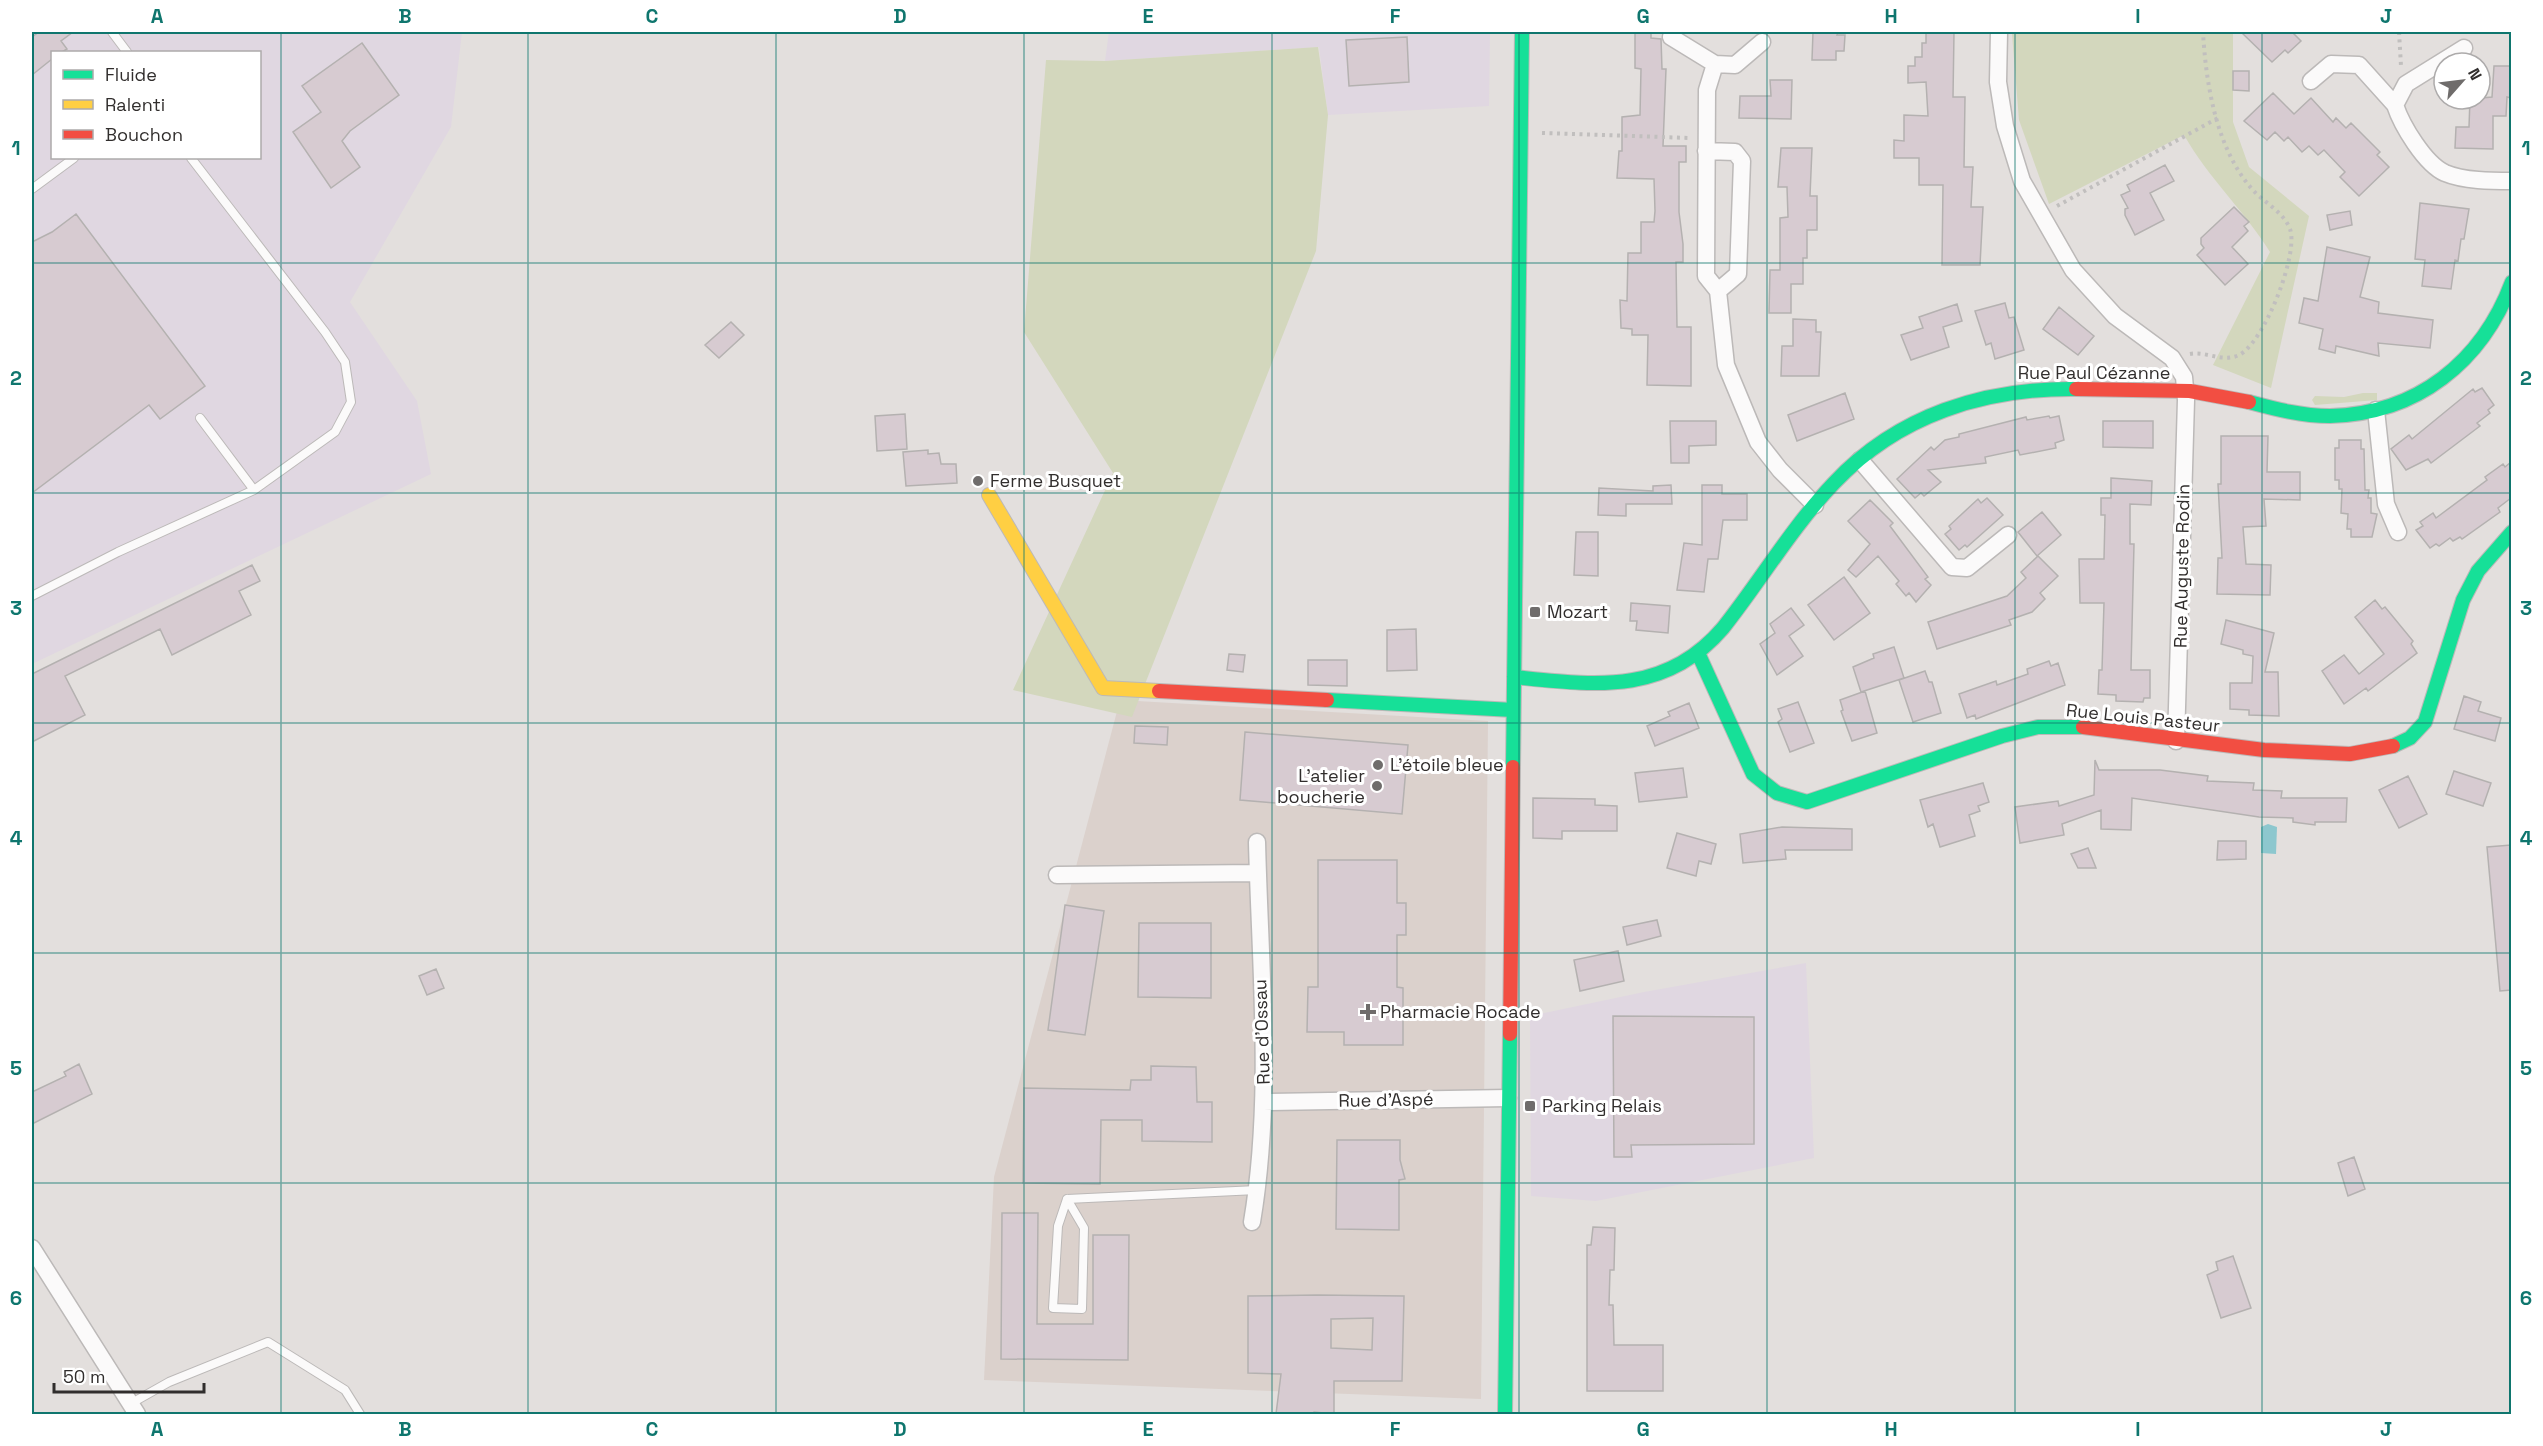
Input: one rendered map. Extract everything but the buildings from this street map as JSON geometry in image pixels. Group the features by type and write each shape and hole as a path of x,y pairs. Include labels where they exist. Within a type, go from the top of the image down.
{"street":[{"path":"1505,1414 1522,32"},
{"path":"1999,32 1998,82 2005,126 2022,181 2073,270 2115,316 2172,358 2184,377 2186,391"},
{"path":"1671,37 1715,63 1735,65 1762,42"},
{"path":"2395,105 2406,84 2464,48"},
{"path":"1715,63 1707,90 1706,276 1718,291 1726,365 1738,399 1758,442 1780,470 1815,505"},
{"path":"2311,81 2331,64 2359,65 2395,105 2401,124 2434,166 2446,173 2511,181"},
{"path":"1706,145 1735,152 1742,161 1738,274 1718,291"},
{"name":"Rue Paul Cézanne","path":"1514,677 1630,683 1665,671 1698,653 1730,619 1834,482 1898,433 1944,409 1994,394 2038,389 2186,391 2330,416 2376,410 2417,395 2447,377 2474,353 2493,324 2511,282"},
{"name":"Rue Auguste Rodin","path":"2176,741 2186,391"},
{"path":"2376,410 2386,504 2398,532"},
{"path":"1860,460 1952,567 1967,568 2008,535"},
{"path":"989,495 1104,688 1513,710"},
{"name":"Rue Louis Pasteur","path":"1698,653 1753,774 1766,788 1786,799 1807,802 2002,736 2038,727 2076,726 2176,741 2264,750 2350,754 2386,748 2410,738 2425,722 2468,591 2478,571 2511,532"},
{"name":"Rue d'Ossau","path":"1252,1222 1258,1190 1264,1102 1257,842"},
{"path":"1057,875 1257,873"},
{"name":"Rue d'Aspé","path":"1264,1102 1508,1098"},
{"path":"32,1248 133,1409"}],"lane":[{"path":"112,32 126,51"},
{"path":"32,189 73,159"},
{"path":"32,596 118,552 254,490 335,432 351,402 345,362 325,332 192,159"},
{"path":"201,418 254,490"},
{"path":"1066,1199 1258,1190"},
{"path":"1066,1199 1084,1228 1082,1308 1053,1308 1058,1226 1066,1199"},
{"path":"133,1409 169,1382 268,1342 345,1390 360,1414"}],"path":[{"path":"2172,358 2195,353 2229,359 2241,354 2254,343 2274,304 2292,247 2290,230 2283,217 2253,190 2233,162 2205,69 2203,32"},
{"path":"2399,32 2398,54 2406,84"},
{"path":"2040,215 2218,118"},
{"path":"1521,132 1706,145"}],"shaded area":[{"path":"32,32 462,32 451,127 350,302 417,401 431,474 32,664"},
{"path":"1109,32 1490,32 1489,106 1328,115 1319,47 1105,61"},
{"path":"1120,700 1488,721 1481,1399 984,1380 994,1177"},
{"path":"1806,963 1814,1158 1596,1201 1531,1196 1530,1016 1644,992"}],"green space":[{"path":"2233,32 2233,122 2249,167 2309,216 2271,388 2213,365 2270,252 2204,166 2184,135 2049,204 2019,120 2012,34"},
{"path":"1318,47 1328,115 1316,251 1132,717 1013,690 1113,473 1024,332 1046,60 1105,61"},
{"path":"2377,393 2377,400 2315,405 2312,400 2315,396 2344,397"}],"water":[{"path":"2268,824 2277,827 2276,854 2261,853 2261,827"}],"traffic: fast":[{"path":"1513,767 1522,32"},
{"path":"2249,402 2279,410 2330,416 2362,413 2418,394 2464,359 2483,336 2499,311 2512,282"},
{"path":"1514,677 1600,683 1627,681 1652,675 1677,665 1701,650 1723,628 1804,517 1859,459 1886,439 1914,423 1976,400 2042,390 2076,389"},
{"path":"2393,746 2410,738 2425,722 2463,600 2478,571 2512,532"},
{"path":"1698,653 1753,774 1777,793 1807,802 2002,736 2038,727 2083,727"},
{"path":"1327,700 1513,710"},
{"path":"1505,1414 1510,1034"}],"traffic: slow":[{"path":"989,495 1103,688 1159,691"}],"traffic: jam":[{"path":"2076,389 2190,391 2249,402"},
{"path":"1159,691 1327,700"},
{"path":"2083,727 2264,750 2350,754 2393,746"},
{"path":"1510,1034 1513,767"}],"place":[{"name":"Ferme Busquet","path":"978,481"},
{"name":"Mozart","path":"1535,612"},
{"name":"L'étoile bleue","path":"1378,765"},
{"name":"L'atelier boucherie","path":"1377,786"},
{"name":"Pharmacie Rocade","path":"1368,1012"},
{"name":"Parking Relais","path":"1530,1106"}]}
